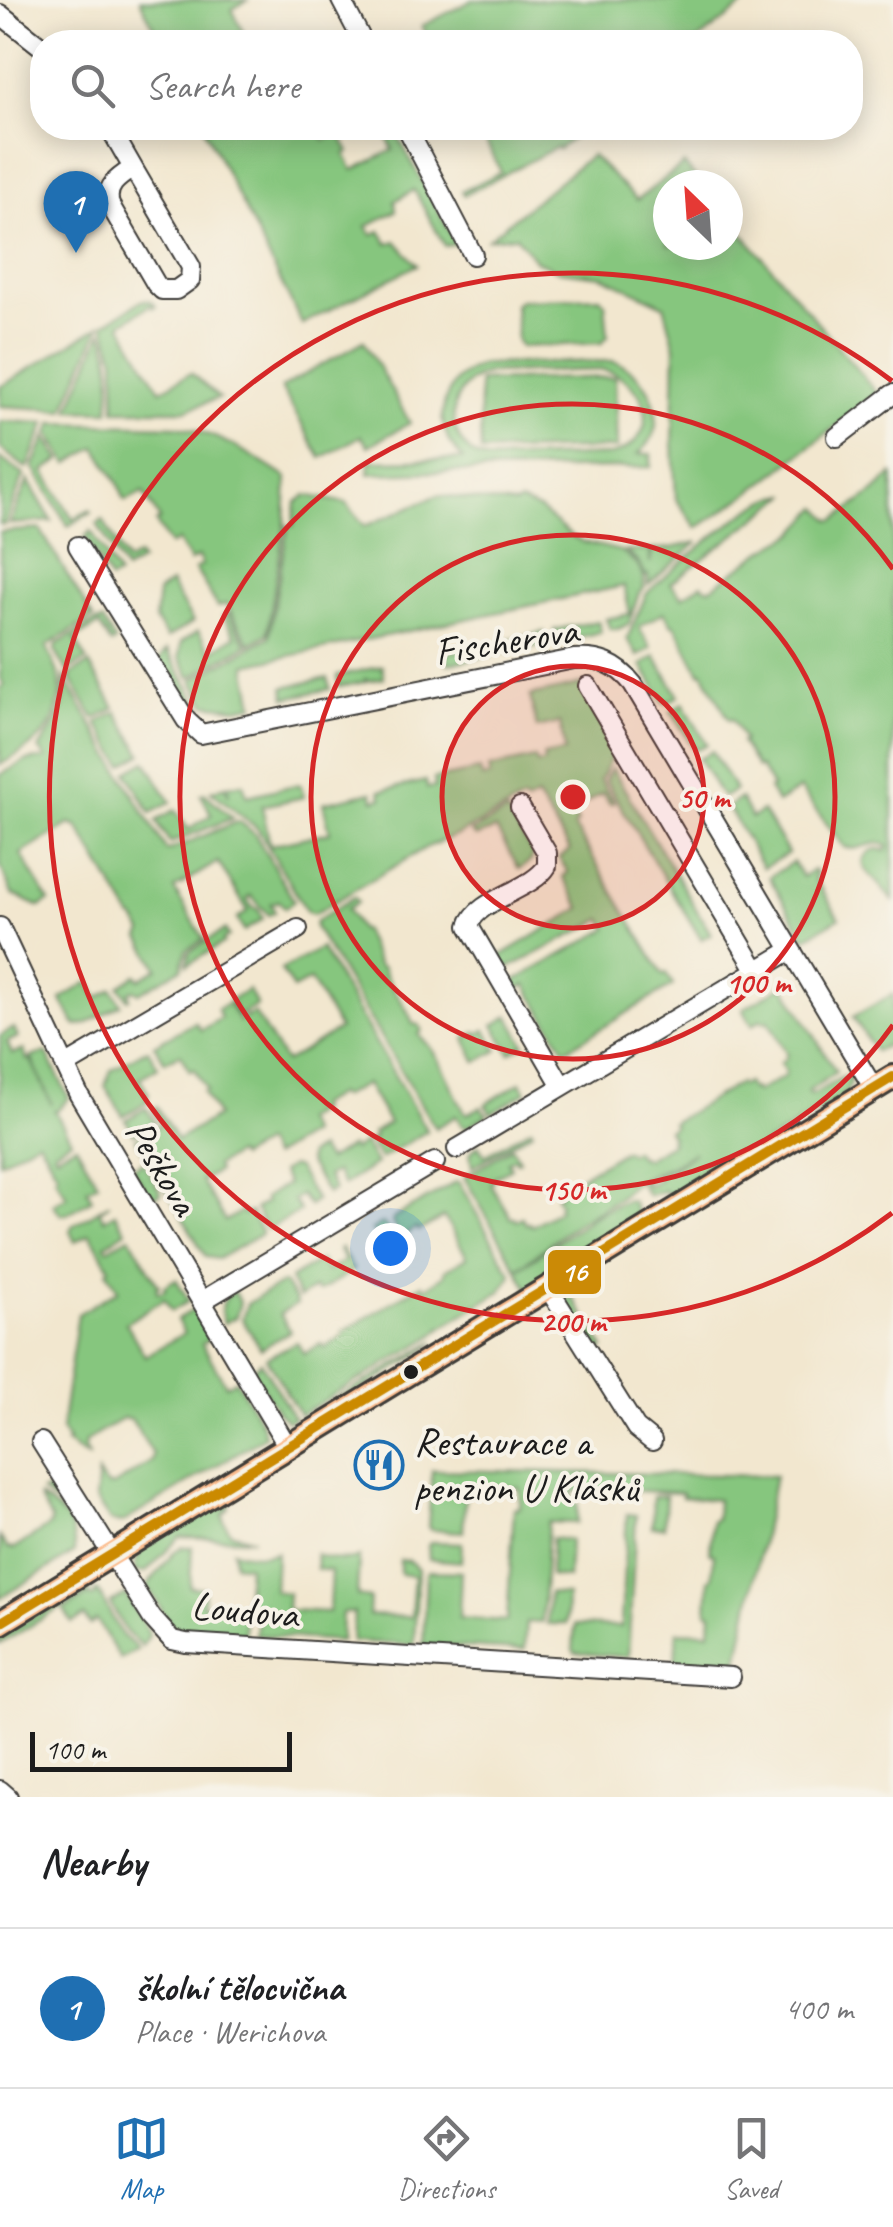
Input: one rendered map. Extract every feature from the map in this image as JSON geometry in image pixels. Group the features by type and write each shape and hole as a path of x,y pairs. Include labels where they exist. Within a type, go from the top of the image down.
{"main road":[{"path":"0,1623 883,1083"}],"street":[{"path":"341,0 357,30"},
{"path":"0,14 30,38"},
{"path":"117,140 134,168 191,268 190,280 176,290 167,291 156,284 110,205 110,187 134,168"},
{"path":"413,140 473,255"},
{"path":"837,437 893,394"},
{"name":"Fischerova","path":"78,546 186,720 202,734 574,660 604,661 624,673 791,950 883,1083"},
{"name":"Fischerova","path":"588,686 756,971"},
{"path":"520,807 546,852 547,866 538,876 475,914 469,926 562,1086"},
{"name":"Peškova","path":"0,927 78,1095 288,1447"},
{"path":"65,1066 298,929"},
{"path":"457,1149 791,950"},
{"path":"202,1301 435,1162"},
{"path":"548,1288 636,1428 652,1440"},
{"name":"Loudova","path":"41,1442 110,1555 152,1618 172,1640 731,1678"},
{"path":"0,1790 8,1797"}],"green space":[{"path":"140,0 249,0 232,9 242,30 155,30"},
{"path":"473,0 751,0 712,30 424,30 422,26"},
{"path":"210,140 343,140 353,170 393,150 388,140 400,140 456,244 445,246 414,190 395,201 396,211 367,226 372,235 380,231 388,244 396,241 417,265 302,324"},
{"path":"485,140 570,140 464,195 462,191 501,172"},
{"path":"591,155 637,200 653,188 653,260 743,260 743,234 878,394 748,494 697,528 676,499 675,347 664,305 602,276 560,271 536,261 516,236 488,239"},
{"path":"600,297 605,303 608,336 602,343 521,347 517,341 515,304 520,300"},
{"path":"143,300 156,306 150,305 121,324 160,390 191,373 219,398 186,410 115,410 115,359 104,324"},
{"path":"100,326 64,410 0,406 0,387"},
{"path":"102,332 110,361 109,411 69,410"},
{"path":"364,341 410,423 368,446 361,436 321,458 281,388"},
{"path":"612,361 626,367 638,376 654,401 655,429 638,454 651,454 651,467 369,474 370,461 463,459 449,442 443,424 445,400 456,380 483,364","holes":["604,370 621,377 641,399 645,425 628,448 611,455 489,460 471,452 457,434 454,411 458,397 465,386 481,375"]},
{"path":"615,377 617,448 481,452 479,381"},
{"path":"0,421 46,423 28,467 0,448"},
{"path":"53,423 192,429 235,446 287,478 285,523 267,634 250,644 226,604 218,607 195,569 202,565 198,557 190,561 178,541 170,545 143,492 125,501 96,447 68,464 49,433"},
{"path":"46,437 61,460 44,471 73,519 92,512 68,526 33,467"},
{"path":"0,458 24,475 5,525 0,525"},
{"path":"893,474 893,901 863,862 872,850 886,851 888,846 844,847 800,789 777,803 769,789 772,787 741,742 744,740 732,719 729,720 664,612 639,627 651,648 638,656 627,639 649,591 757,505 787,495 671,583 682,597 702,584 711,588 794,534 819,507 835,520"},
{"path":"28,480 52,521 10,524"},
{"path":"306,495 346,503 365,526 438,495 515,505 520,502 540,510 583,542 621,551 637,564 644,588 629,624 618,629 610,629 606,619 630,614 624,586 246,665 254,705 236,708 206,704 192,680 269,637 288,526 293,526 296,503"},
{"path":"103,520 127,562 138,556 141,561 125,571 97,524"},
{"path":"40,529 93,618 47,646 60,684 53,719 35,743 0,765 0,688 4,685 0,678 0,532"},
{"path":"91,531 118,575 110,580 85,537"},
{"path":"698,542 648,585 648,575 626,551 650,550 650,563 652,550"},
{"path":"170,583 193,622 167,638 155,620 158,592"},
{"path":"228,613 247,645 190,677 179,657 181,642 198,631 211,651 235,636 223,616"},
{"path":"103,621 115,642 111,644 99,625 75,639 87,660 67,671 55,651 57,644"},
{"path":"598,621 601,632 557,642 554,630"},
{"path":"544,632 546,644 502,653 500,642"},
{"path":"490,644 492,655 448,664 446,653"},
{"path":"167,650 201,708 200,720 189,711 159,660"},
{"path":"655,656 679,696 666,703 642,665"},
{"path":"89,664 115,708 97,718 69,676"},
{"path":"382,666 384,678 339,687 337,676"},
{"path":"64,677 167,851 239,821 255,834 294,901 285,908 279,901 271,904 275,912 269,915 251,896 247,899 263,919 244,931 237,919 248,911 218,862 174,889 204,939 186,950 182,968 139,993 129,992 128,999 119,986 158,968 140,938 143,932 78,827 70,824 21,854 49,901 40,907 12,894 0,865 0,775 25,761 46,758 39,749 61,709"},
{"path":"328,678 330,689 286,698 284,687"},
{"path":"583,684 616,748 600,780 614,802 610,804 603,793 571,811 578,823 574,826 663,975 666,973 673,985 567,1049 526,985 515,990 512,986 516,980 608,929 603,919 511,967 502,967 497,958 581,908 563,877 568,872 559,858 570,850 537,797 526,803 523,800 427,847 314,914 307,912 258,829 211,791 225,786 229,796 227,786 243,783 247,796 299,784 304,797 262,806 270,845 330,832 323,803 372,792 374,800 382,798 380,791 426,781 427,788 435,787 434,779 480,770 482,778 490,776 489,768 535,758 537,764 544,762 543,756 565,752 560,723 537,728 530,696"},
{"path":"683,703 707,744 695,750 671,711"},
{"path":"117,712 142,754 123,765 97,723"},
{"path":"712,751 735,790 724,797 699,759"},
{"path":"146,761 171,802 151,813 127,772"},
{"path":"612,768 711,934 701,939 605,780"},
{"path":"204,793 233,818 170,843 156,821 175,810 188,829 212,815 201,795"},
{"path":"740,798 751,818 763,811 788,853 763,868 728,807"},
{"path":"507,812 533,854 531,861 519,869 496,829 476,837 471,832"},
{"path":"793,862 802,877 814,870 814,877 839,918 805,938 769,877"},
{"path":"354,897 358,902 347,909 363,930 378,965 413,1024 422,1030 419,1035 440,1063 466,1114 481,1107 487,1115 467,1127 456,1116 435,1128 315,927 316,921"},
{"path":"225,930 229,936 224,943 187,965 189,952"},
{"path":"321,948 427,1131 380,1159 369,1141 374,1137 372,1133 389,1123 366,1084 341,1097 338,1094 303,1120 310,1134 272,1157 264,1143 239,1158 236,1154 201,1181 225,1221 242,1211 244,1215 250,1212 261,1231 218,1259 206,1257 136,1139 161,1124 153,1109 157,1107 177,1140 217,1116 194,1069 190,1071 180,1054 165,1062 154,1045 195,1022 201,1030 221,1018 217,1009 228,1003 239,1021 254,1013 285,1062 339,1029 310,980 293,989 281,970"},
{"path":"89,982 98,998 112,989 121,1004 76,1026 61,999"},
{"path":"784,985 836,1072 809,1094 851,1076 849,1088 842,1097 678,1197 672,1198 665,1191 648,1195 640,1184 647,1186 659,1179 656,1174 673,1168 694,1152 637,1181 517,1269 464,1177 512,1147 520,1160 508,1161 511,1168 492,1179 491,1185 511,1218 522,1217 532,1226 559,1210 559,1190 623,1151 634,1150 644,1159 672,1143 668,1130 674,1126 672,1123 739,1083 747,1083 756,1092 785,1076 780,1063 787,1054 768,1020 752,1025 743,1009"},
{"path":"248,990 257,1005 239,1016 230,1000"},
{"path":"893,994 893,1042 875,1051 853,1017"},
{"path":"509,1016 525,1044 510,1053 494,1025"},
{"path":"14,1028 18,1037 7,1042 12,1054 24,1050 52,1105 31,1057 46,1052 69,1098 57,1111 54,1109 71,1140 54,1151 56,1155 76,1145 98,1183 87,1189 92,1199 67,1214 61,1214 53,1204 67,1196 38,1140 0,1162 0,1036"},
{"path":"486,1030 498,1050 477,1062 465,1039"},
{"path":"148,1049 158,1067 140,1078 149,1094 148,1101 123,1116 105,1086 111,1070"},
{"path":"521,1082 526,1092 491,1113 486,1104"},
{"path":"146,1108 155,1122 134,1134 126,1120"},
{"path":"531,1128 533,1131 472,1167 470,1153 478,1145 485,1155"},
{"path":"364,1143 376,1164 343,1185 336,1172 327,1176 334,1190 327,1194 308,1162 308,1155 319,1149 327,1160"},
{"path":"143,1162 161,1193 152,1198 133,1170"},
{"path":"291,1166 297,1168 316,1201 309,1206 301,1195 293,1200 300,1211 266,1228 255,1209 266,1202 264,1198 287,1184 281,1172"},
{"path":"456,1182 512,1275 501,1291 433,1336 300,1415 266,1358 297,1342 304,1354 321,1344 324,1348 343,1332 422,1284 425,1288 467,1257 444,1217 400,1238 392,1222"},
{"path":"632,1201 640,1221 551,1275 543,1276 528,1289 517,1270 598,1213"},
{"path":"110,1203 99,1211 104,1219 115,1213 126,1231 105,1245 107,1249 130,1237 159,1286 158,1293 176,1279 189,1301 172,1311 164,1299 126,1323 145,1356 184,1333 177,1320 194,1309 212,1337 202,1344 226,1385 236,1380 265,1436 122,1523 110,1521 95,1499 98,1473 106,1485 113,1486 152,1461 153,1454 131,1419 123,1418 85,1442 89,1458 66,1443 61,1430 78,1314 118,1290 90,1234 75,1242 70,1231"},
{"path":"383,1223 398,1244 385,1252 372,1230"},
{"path":"341,1248 354,1270 318,1292 315,1288 299,1298 290,1279 320,1260 327,1271 344,1261"},
{"path":"282,1283 297,1304 280,1314 290,1331 261,1349 242,1319 247,1304"},
{"path":"233,1291 240,1303 236,1317 224,1323 222,1305"},
{"path":"572,1296 604,1348 596,1353 565,1301"},
{"path":"435,1341 312,1421 294,1424"},
{"path":"261,1362 294,1418 288,1421 278,1413 252,1370"},
{"path":"432,1470 775,1476 737,1666 675,1665 677,1631 710,1632 711,1613 707,1612 714,1554 710,1553 717,1500 682,1497 682,1493 573,1491 572,1502 578,1503 577,1523 548,1522 542,1623 526,1622 524,1650 423,1645 428,1571 461,1572 459,1618 507,1621 514,1508 520,1508 520,1488 461,1485 460,1496 465,1496 463,1532 431,1530 428,1527"},
{"path":"52,1488 64,1494 59,1497 64,1505 70,1503 89,1535 84,1536 69,1513 42,1492"},
{"path":"38,1496 70,1525 74,1553 0,1598 0,1537 7,1548 14,1549 49,1526 51,1520"},
{"path":"653,1496 666,1496 664,1527 652,1527"},
{"path":"226,1497 230,1504 223,1514 230,1532 254,1539 180,1537 146,1572 135,1572 141,1550"},
{"path":"627,1514 636,1515 628,1657 575,1653 575,1625 621,1627"},
{"path":"552,1538 570,1540 568,1578 550,1576"},
{"path":"430,1542 462,1543 461,1562 429,1559"},
{"path":"182,1547 192,1547 190,1587 204,1588 203,1605 245,1607 244,1635 197,1633 171,1625 147,1586"},
{"path":"233,1550 254,1555 276,1552 274,1591 288,1593 287,1610 329,1612 331,1571 317,1569 316,1554 338,1560 359,1557 357,1596 370,1598 369,1615 411,1617 414,1576 400,1574 400,1560 410,1561 418,1569 414,1645 352,1641 354,1613 342,1613 341,1641 255,1635 258,1608 245,1607 248,1566 234,1564"},
{"path":"90,1583 92,1589 0,1644 0,1636"},
{"path":"98,1591 122,1635 138,1649 120,1659 97,1620 90,1625 84,1616 72,1623 64,1610"},
{"path":"549,1593 567,1595 566,1624 547,1624"},
{"path":"126,1595 148,1631 142,1646 126,1632 110,1603"}],"transit line":[{"name":"16","path":"0,1623 893,1077"}],"place":[{"name":"školní tělocvična","path":"76,253"},
{"name":"Restaurace a penzion U Klásků","path":"379,1465"}]}
